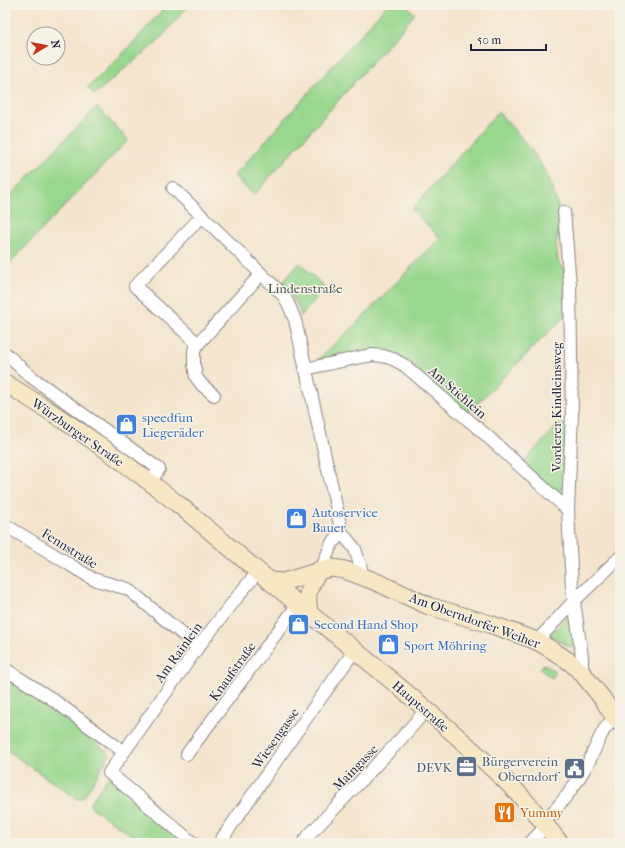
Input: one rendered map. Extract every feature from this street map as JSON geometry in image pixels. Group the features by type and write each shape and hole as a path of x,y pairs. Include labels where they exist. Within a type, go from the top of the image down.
{"main road":[{"name":"Würzburger Straße","path":"5,383 95,442 188,512 264,576"},
{"name":"Am Oberndorfer Weiher","path":"264,576 283,582 321,570 332,568 338,569 359,575 429,606 490,624 537,641 570,662 582,673 602,698 617,721"},
{"path":"304,609 308,591 312,582 321,570"},
{"name":"Hauptstraße","path":"264,576 427,709 496,771 522,798 560,843"}],"street":[{"path":"173,188 283,295 288,303 295,320 342,533 355,549 361,568 359,575"},
{"name":"Vorderer Kindleinsweg","path":"564,212 570,285 572,414 568,510 572,587 582,657 582,673"},
{"path":"198,344 135,286 202,216"},
{"path":"214,395 202,385 196,377 194,350 261,274"},
{"name":"Würzburger Straße","path":"5,353 30,376 159,469 150,483"},
{"name":"Am Stichlein","path":"305,369 373,355 393,359 404,365 474,425 568,510"},
{"name":"Fennstraße","path":"5,525 93,580 128,590 198,647"},
{"path":"321,570 332,543 342,533"},
{"path":"537,641 620,557"},
{"name":"Am Rainlein","path":"193,843 109,773 198,647 246,586 264,576"},
{"name":"Knaufstraße","path":"187,754 293,611 304,609"},
{"name":"Wiesengasse","path":"219,843 355,650"},
{"path":"5,669 52,699 124,752"},
{"name":"Maingasse","path":"303,843 427,709"},
{"path":"530,843 571,790 589,762 605,728 617,721"}],"green space":[{"path":"167,5 189,5 159,40 94,95 88,87 139,37"},
{"path":"387,5 406,5 415,14 254,195 234,176"},
{"path":"97,107 128,140 7,266 5,263 5,201"},
{"path":"498,112 535,155 546,173 560,212 559,232 556,243 558,262 564,268 565,316 467,414 407,361 317,360 351,329 440,238 412,209"},
{"name":"Lindenstraße","path":"300,263 325,288 301,316 293,298 281,284"},
{"path":"568,424 566,482 559,494 521,465 558,425"},
{"path":"566,618 569,620 575,646 573,647 568,646 550,635"},
{"path":"544,664 556,672 552,678 540,669"},
{"path":"5,677 49,705 110,754 84,797 77,799 5,749"},
{"path":"109,776 189,843 143,843 91,807 90,803"}],"place":[{"name":"speedfun Liegeräder","path":"126,424"},
{"name":"Autoservice Bauer","path":"297,519"},
{"name":"Second Hand Shop","path":"299,624"},
{"name":"Sport Möhring","path":"389,645"},
{"name":"DEVK","path":"467,767"},
{"name":"Bürgerverein Oberndorf","path":"574,768"},
{"name":"Yummy","path":"505,812"}]}
